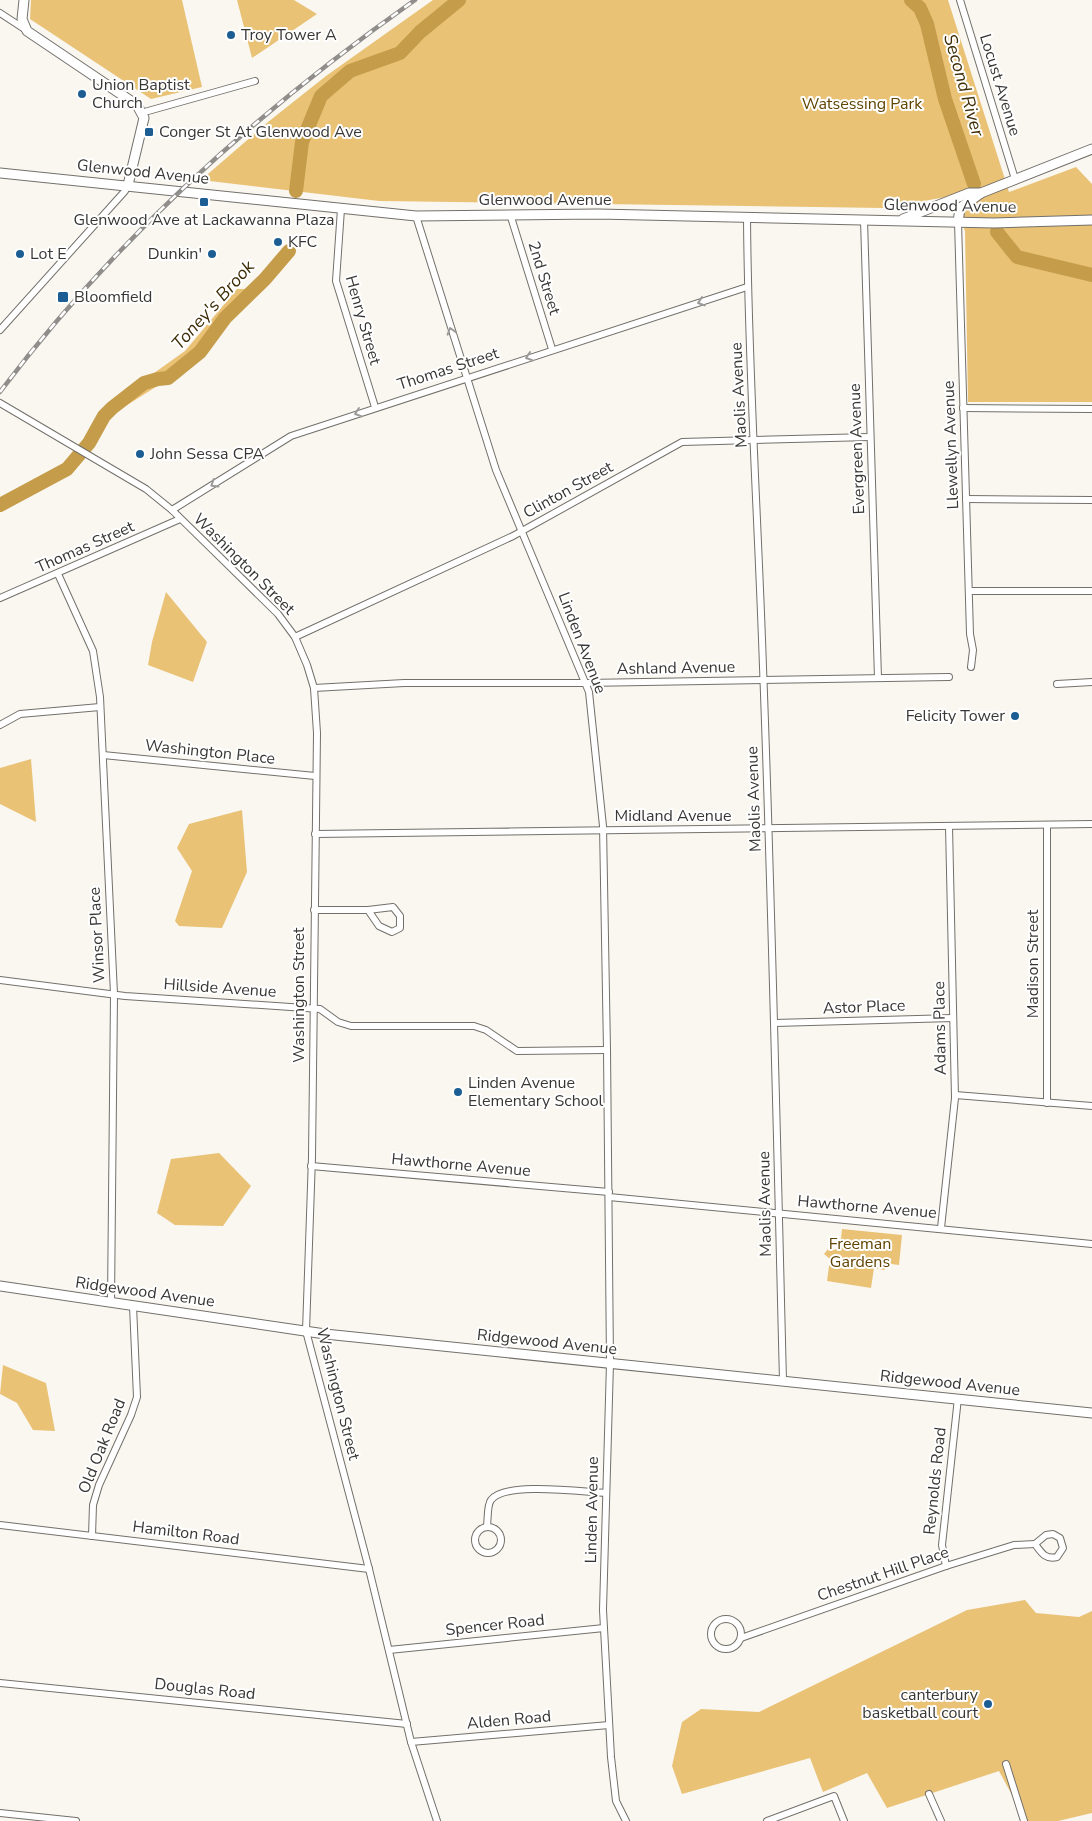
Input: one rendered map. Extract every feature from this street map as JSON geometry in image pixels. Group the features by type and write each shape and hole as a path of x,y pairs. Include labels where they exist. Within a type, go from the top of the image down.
{"street":[{"path":"24,0 22,19 29,33"},
{"name":"Locust Avenue","path":"960,0 1015,179"},
{"path":"0,13 137,105 142,112 143,124 125,191 0,330"},
{"path":"142,112 255,81"},
{"path":"958,222 960,208 981,193 1092,149"},
{"name":"Glenwood Avenue","path":"0,173 416,216 510,214 958,222 1092,220"},
{"path":"898,220 969,193 981,193"},
{"name":"Henry Street","path":"341,209 335,278 375,407"},
{"name":"2nd Street","path":"510,214 552,349"},
{"name":"Linden Avenue","path":"416,216 465,378 496,470 589,692 599,771 603,829 607,1050 610,1363 604,1628 609,1725 616,1801 626,1821"},
{"name":"Maolis Avenue","path":"747,217 747,287 755,441 775,1023 783,1381"},
{"name":"Evergreen Avenue","path":"864,220 878,678"},
{"name":"Llewellyn Avenue","path":"958,222 972,649 971,667"},
{"name":"Thomas Street","path":"172,510 291,436 552,349 747,287"},
{"name":"Washington Street","path":"0,403 146,489 172,510 278,614 295,637 314,688 317,733 311,1166 306,1331 369,1569 411,1742 437,1821"},
{"path":"963,408 1092,409"},
{"name":"Clinton Street","path":"295,637 522,532 682,442 870,437"},
{"path":"966,499 1092,500"},
{"name":"Thomas Street","path":"0,598 180,519"},
{"name":"Winsor Place","path":"58,574 93,650 100,707 114,994 111,1302"},
{"path":"969,591 1092,591"},
{"name":"Ashland Avenue","path":"314,688 404,683 585,683 950,677"},
{"path":"1057,684 1092,682"},
{"path":"0,725 20,714 100,707"},
{"name":"Washington Place","path":"103,756 315,776"},
{"name":"Midland Avenue","path":"315,834 603,829 769,830 1092,824"},
{"name":"Madison Street","path":"1047,825 1048,1102"},
{"name":"Adams Place","path":"941,1228 955,1095 949,826"},
{"path":"314,910 368,910 393,907 400,916 400,928 392,932 384,930 368,910"},
{"name":"Hillside Avenue","path":"0,980 114,994 313,1008 320,1009 338,1022 351,1026 474,1026 486,1030 517,1051 607,1050"},
{"name":"Astor Place","path":"775,1023 953,1018"},
{"path":"955,1095 1092,1106"},
{"name":"Hawthorne Avenue","path":"311,1166 1092,1244"},
{"name":"Ridgewood Avenue","path":"0,1286 306,1331 1092,1413"},
{"name":"Old Oak Road","path":"92,1536 94,1505 99,1485 131,1415 137,1397 133,1306"},
{"name":"Reynolds Road","path":"946,1566 942,1546 958,1398"},
{"path":"487,1526 490,1501 497,1494 514,1489 606,1493"},
{"name":"Hamilton Road","path":"0,1525 369,1569"},
{"path":"487,1526 494,1529 502,1540 500,1545 488,1554 481,1552 476,1547 475,1541 479,1531 487,1526"},
{"path":"1054,1534 1060,1538 1063,1548 1056,1557 1049,1558 1043,1555 1035,1544 1046,1535 1054,1534"},
{"name":"Chestnut Hill Place","path":"741,1638 946,1566 1014,1545 1035,1544"},
{"path":"730,1619 738,1624 741,1638 734,1647 720,1648 713,1642 712,1628 718,1620 730,1619"},
{"name":"Spencer Road","path":"388,1650 604,1628"},
{"name":"Douglas Road","path":"0,1683 407,1724"},
{"name":"Alden Road","path":"411,1742 609,1725"},
{"path":"1006,1764 1024,1821"},
{"path":"929,1794 941,1821"},
{"path":"767,1821 834,1796 844,1821"},
{"path":"0,1813 76,1821"}],"green space":[{"path":"31,0 182,0 202,87 151,99 30,19"},
{"path":"237,0 294,0 317,14 252,58"},
{"name":"Watsessing Park","path":"433,0 948,0 1009,192 1076,167 1092,184 1092,402 968,402 965,231 952,196 883,208 379,201 201,180 268,122 326,76"},
{"path":"273,276 189,366 124,407 109,405 185,351 237,289 248,289"},
{"path":"166,592 207,642 193,682 148,665 152,642"},
{"path":"31,759 36,822 0,804 0,768"},
{"path":"242,810 247,872 222,928 179,926 175,921 192,871 177,848 189,824"},
{"path":"219,1153 251,1186 223,1226 175,1225 157,1213 171,1159"},
{"name":"Freeman Gardens","path":"842,1229 902,1235 899,1265 891,1264 884,1270 874,1268 871,1288 827,1281 830,1259 824,1254 828,1249 840,1248"},
{"path":"3,1365 46,1383 55,1431 33,1430 17,1403 0,1394"},
{"path":"1025,1600 1036,1613 1079,1617 1092,1611 1092,1813 1058,1821 1026,1821 999,1771 887,1808 867,1773 823,1792 810,1758 682,1794 672,1766 682,1722 701,1709 759,1712 967,1610"}],"waterway":[{"name":"Toney's Brook","path":"296,191 302,142 321,96 350,71 400,53 420,32 459,0"},
{"name":"Second River","path":"911,0 920,8 927,24 945,99 974,184"},
{"name":"Second River","path":"997,232 1017,257 1092,275"},
{"name":"Toney's Brook","path":"0,505 67,469 89,443 104,416 112,408 144,383 168,378 200,352 225,318 265,279 289,251"}],"railway":[{"path":"0,392 44,336 91,282 192,180 245,132 301,86 415,0"}],"place":[{"name":"Troy Tower A","path":"231,35"},
{"name":"Union Baptist Church","path":"82,94"},
{"name":"Conger St At Glenwood Ave","path":"149,132"},
{"name":"Glenwood Ave at Lackawanna Plaza","path":"204,202"},
{"name":"KFC","path":"278,242"},
{"name":"Lot E","path":"20,254"},
{"name":"Dunkin'","path":"212,254"},
{"name":"Bloomfield","path":"63,297"},
{"name":"John Sessa CPA","path":"140,454"},
{"name":"Felicity Tower","path":"1015,716"},
{"name":"Linden Avenue Elementary School","path":"458,1092"},
{"name":"canterbury basketball court","path":"988,1704"}]}
